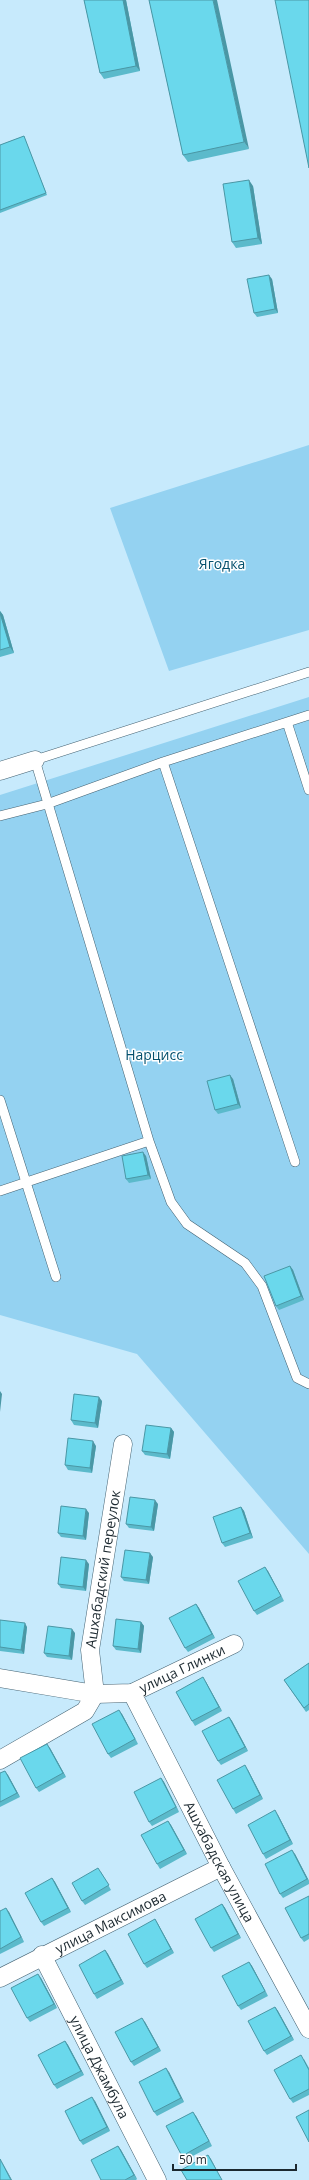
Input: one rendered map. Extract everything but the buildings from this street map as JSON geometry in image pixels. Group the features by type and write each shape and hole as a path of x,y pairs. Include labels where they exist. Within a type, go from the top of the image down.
{"street":[{"path":"0,771 34,760"},
{"name":"Ашхабадский переулок","path":"95,1694 90,1650 123,1444"},
{"name":"улица Глинки","path":"132,1693 234,1644"},
{"path":"0,1678 95,1694 132,1693"},
{"name":"Ашхабадская улица","path":"132,1693 221,1867 309,2029"},
{"path":"0,1760 85,1711 95,1694"},
{"name":"улица Максимова","path":"0,1978 42,1955 221,1867"},
{"name":"улица Джамбула","path":"42,1955 157,2180"}],"lane":[{"path":"309,672 34,760 149,1141 171,1202 187,1224 245,1263 258,1280 262,1286 297,1378 309,1384"},
{"path":"0,816 47,804 164,762 309,714"},
{"path":"287,722 309,790"},
{"path":"164,762 295,1162"},
{"path":"0,1100 56,1277"},
{"path":"0,1191 149,1141"}],"green space":[{"name":"Ягодка","path":"309,445 309,630 169,671 110,508"},
{"name":"Нарцисс","path":"309,697 309,1554 137,1354 0,1315 0,795"}]}
